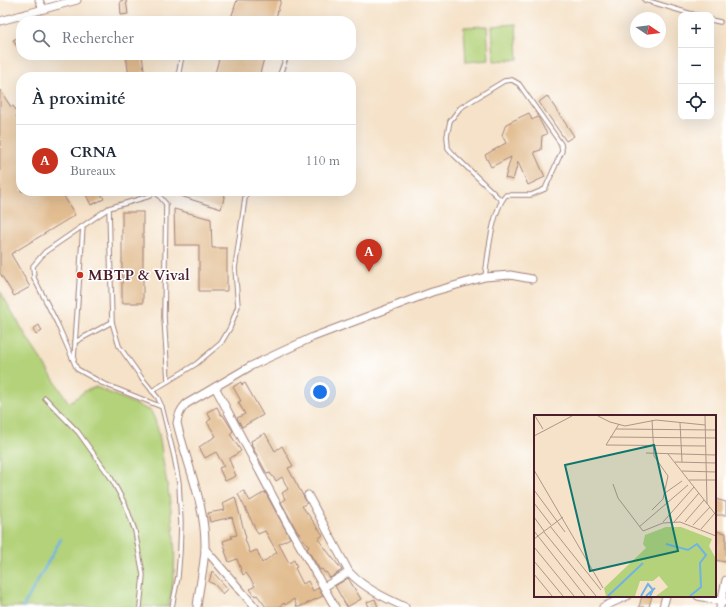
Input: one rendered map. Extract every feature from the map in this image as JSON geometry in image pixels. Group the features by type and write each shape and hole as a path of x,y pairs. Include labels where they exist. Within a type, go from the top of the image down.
{"street":[{"path":"39,0 43,9"},
{"path":"18,16 77,0"},
{"path":"0,21 16,17"},
{"path":"197,607 205,549 199,499 177,423 178,414 181,408 251,366 313,337 432,292 485,277 510,275 532,279"},
{"path":"215,387 288,525 336,607"},
{"path":"308,495 349,572 358,581 405,607"},
{"path":"205,549 255,607"},
{"path":"324,586 349,572"},
{"path":"701,597 722,603 726,580"},
{"path":"603,607 625,597"},
{"path":"663,607 666,597"},
{"path":"390,600 393,607"}],"lane":[{"path":"645,0 685,12"},
{"path":"714,21 720,22"},
{"path":"179,72 181,60"},
{"path":"282,72 286,60"},
{"path":"485,277 490,238 501,200 506,194 531,195 545,188 562,151 561,144 518,84 512,80 504,81 460,108 450,121 447,136 448,148 501,200"},
{"path":"150,196 109,208 45,252 33,266 34,278 77,369 102,383 162,407"},
{"path":"159,196 166,204 164,317 168,381"},
{"path":"152,391 196,364 221,343 230,328 238,306 235,268 245,196"},
{"path":"109,208 112,322 118,342 141,377 158,398 162,407 179,483 181,523 180,552 178,577 172,607"},
{"path":"74,361 83,226"},
{"path":"75,342 112,322"},
{"path":"45,398 78,432 111,478 126,506 135,531 143,575 140,607"}],"green space":[{"path":"516,24 518,59 494,61 492,26"},
{"path":"487,26 489,60 466,62 464,27"},
{"path":"0,291 29,341 69,403 85,391 96,387 151,411 160,438 174,537 174,573 168,607 0,607"}],"building":[{"path":"126,0 128,14 121,15 120,1"},
{"path":"237,0 281,0 276,16 232,16"},
{"path":"127,60 143,60 144,72 128,72"},
{"path":"219,60 264,60 260,72 215,72"},
{"path":"0,90 11,107 13,106 16,110 16,196 64,196 75,215 11,254 30,287 14,296 0,273"},
{"path":"547,96 574,136 566,141 539,102"},
{"path":"529,113 532,120 538,117 547,134 542,136 541,150 534,152 545,177 528,185 518,162 513,180 505,178 511,157 491,167 485,155 506,143 502,135 506,124"},
{"path":"86,196 102,196 104,199 91,205"},
{"path":"180,196 225,196 221,209"},
{"path":"174,209 211,219 212,248 227,248 227,291 199,291 199,245 175,245"},
{"path":"122,212 143,212 143,303 122,303"},
{"path":"39,325 42,331 36,335 33,329"},
{"path":"241,382 242,385 245,383 263,415 242,427 237,418 245,414 238,402 241,401 233,387"},
{"path":"217,407 233,431 230,434 241,451 229,459 236,476 225,481 219,468 224,466 216,452 205,458 199,447 216,436 207,422 211,419 207,412"},
{"path":"265,433 275,451 282,446 293,466 288,468 307,503 302,506 323,535 318,539 342,570 330,578 326,572 325,573 322,569 320,570 307,549 309,547 298,533 281,502 285,499 282,493 288,489 282,477 276,481 270,473 267,474 251,444 251,441"},
{"path":"244,491 250,501 265,492 290,538 279,544 289,563 294,560 297,567 295,568 303,584 308,581 313,591 318,588 323,596 299,607 297,607 294,599 279,607 266,607 257,595 255,596 250,589 255,586 246,573 243,575 237,559 229,562 223,541 232,538 231,536 237,535 232,517 210,522 208,513 225,510 223,503 235,497 246,538 245,539 250,553 257,550 262,563 277,552 265,531 258,534 238,494"},
{"path":"716,499 726,502 726,515 716,515"},
{"path":"716,531 726,533 726,562 716,560"},
{"path":"212,571 228,589 223,594 214,584 209,582"},
{"path":"348,578 361,599 347,607 335,586"},
{"path":"642,597 652,597 649,607 639,607"},
{"path":"375,599 378,607 369,607 367,602"}],"waterway":[{"path":"23,607 61,539"}],"place":[{"name":"CRNA","path":"369,272"},
{"name":"MBTP & Vival","path":"80,275"}]}
